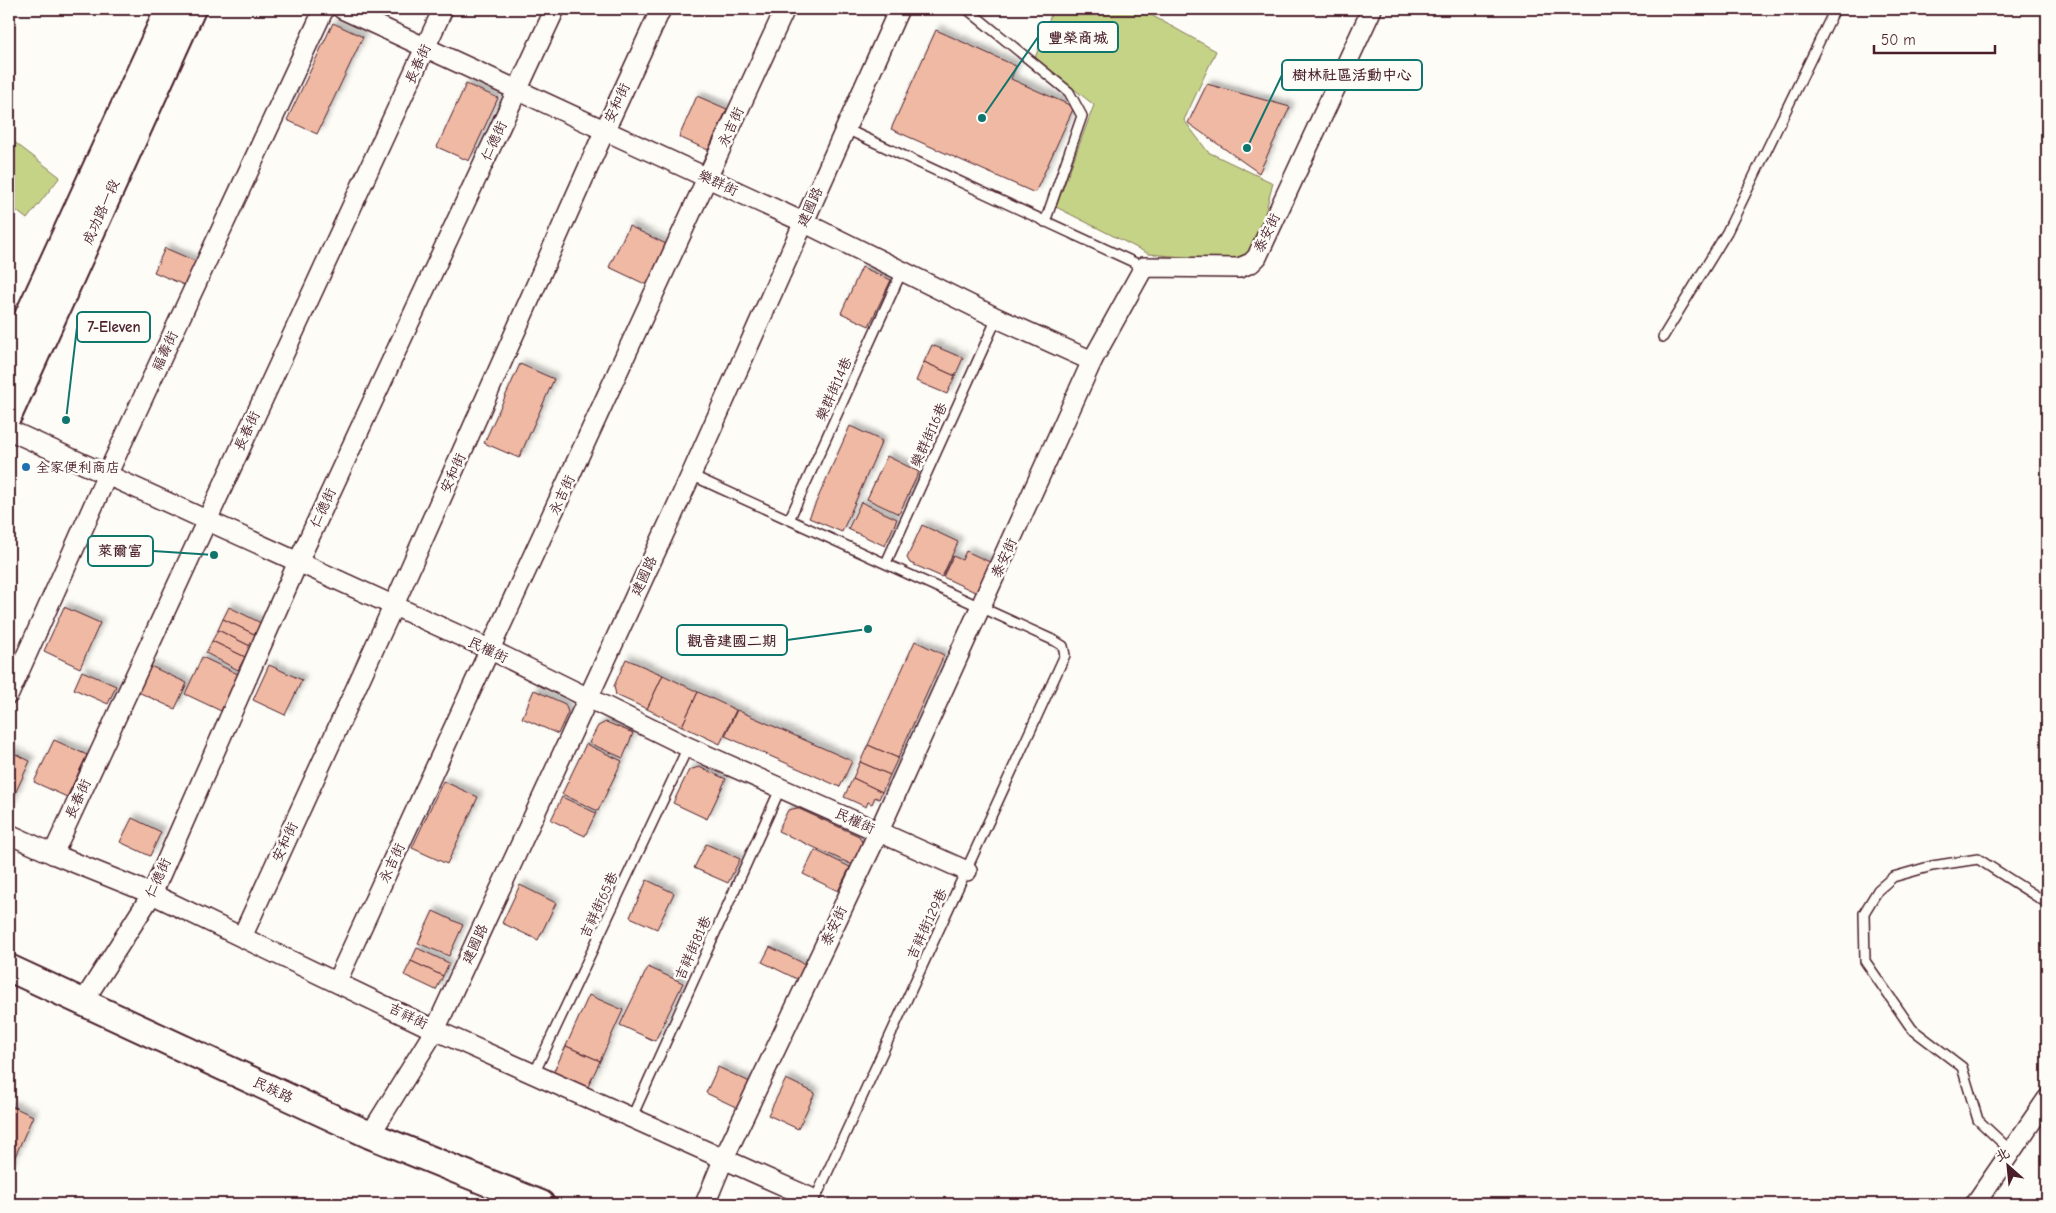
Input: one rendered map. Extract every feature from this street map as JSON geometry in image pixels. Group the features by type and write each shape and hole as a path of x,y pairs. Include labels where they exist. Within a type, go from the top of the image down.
{"street":[{"name":"成功路一段","path":"9,358 170,9"},
{"name":"成功路一段","path":"9,414 192,9"},
{"name":"福壽街","path":"9,694 107,475 324,9"},
{"name":"樂群街","path":"342,9 425,49 518,89 604,132 803,222 997,318 1092,361"},
{"name":"長春街","path":"53,854 443,9"},
{"name":"仁德街","path":"83,1002 152,894 298,562 555,9"},
{"name":"安和街","path":"242,937 393,607 604,132 661,9"},
{"name":"永吉街","path":"337,981 785,9"},
{"name":"建國路","path":"370,1135 435,1030 690,475 899,9"},
{"name":"泰安街","path":"705,1204 724,1158 982,609 1092,361 1144,267 1238,268 1251,263 1257,257 1372,9"},
{"name":"民權街","path":"9,430 206,519 393,607 491,650 688,747 967,871"},
{"name":"吉祥街","path":"9,834 152,894 337,981 435,1030 809,1197"},
{"name":"民族路","path":"9,968 370,1135 541,1204"},
{"path":"1975,1204 2047,1099"}],"lane":[{"path":"967,9 1069,92 1082,116 1045,222"},
{"path":"1663,337 1727,232 1835,9"},
{"path":"846,129 1144,267"},
{"name":"樂群街14巷","path":"790,518 902,271"},
{"name":"樂群街16巷","path":"886,563 997,318"},
{"path":"690,475 790,518 982,609"},
{"name":"吉祥街129巷","path":"809,1197 817,1195 1065,656 1063,646 1055,641 982,609"},
{"name":"吉祥街65巷","path":"534,1074 688,747"},
{"name":"吉祥街81巷","path":"631,1119 780,787"},
{"path":"2011,1151 1978,1120 1962,1067 1912,1029 1864,961 1864,913 1878,890 1893,877 1932,866 1978,859 2047,903"}],"green space":[{"path":"1053,9 1145,9 1144,11 1216,51 1184,120 1208,152 1273,183 1255,251 1237,262 1149,254 1056,207 1094,105 1035,58"},
{"path":"9,138 60,177 27,219 9,205"}],"building":[{"path":"333,23 363,37 317,134 287,120"},
{"path":"936,30 1016,66 1011,79 1074,107 1035,193 891,129"},
{"path":"466,84 498,98 469,161 437,147"},
{"path":"1207,84 1290,107 1259,173 1188,123"},
{"path":"697,96 727,109 708,150 679,137"},
{"path":"629,226 666,244 647,285 609,267"},
{"path":"165,248 202,264 191,288 154,272"},
{"path":"862,267 891,280 869,326 841,313"},
{"path":"932,345 963,358 955,376 924,362"},
{"path":"924,362 955,376 947,394 916,381"},
{"path":"520,364 554,379 519,458 484,443"},
{"path":"850,426 882,441 842,532 809,518"},
{"path":"887,456 919,472 899,514 867,499"},
{"path":"861,502 897,519 885,546 848,529"},
{"path":"922,525 958,542 942,577 910,563 907,558"},
{"path":"966,551 994,564 980,591 975,592 943,577 953,556 962,560"},
{"path":"64,607 100,623 80,668 44,651"},
{"path":"229,607 261,623 256,635 223,619"},
{"path":"223,619 256,635 250,646 218,630"},
{"path":"218,630 250,646 245,657 212,641"},
{"path":"212,641 245,657 238,670 206,653"},
{"path":"915,641 944,655 898,758 868,745"},
{"path":"202,657 238,674 221,711 185,694"},
{"path":"626,659 663,675 647,709 616,695 614,686"},
{"path":"148,665 187,683 175,709 136,691"},
{"path":"269,665 302,680 285,715 253,700"},
{"path":"82,671 116,686 108,704 74,689"},
{"path":"663,675 698,692 682,726 647,709"},
{"path":"534,690 565,704 568,712 558,734 522,718"},
{"path":"698,692 736,710 720,744 682,726"},
{"path":"737,710 852,761 840,787 725,736"},
{"path":"606,722 633,733 623,758 589,743 598,726"},
{"path":"54,740 87,755 67,797 34,782"},
{"path":"586,744 622,761 598,811 562,794"},
{"path":"868,745 898,758 890,775 860,762"},
{"path":"9,751 30,761 14,796 9,794"},
{"path":"860,762 890,775 882,792 853,778"},
{"path":"699,767 726,779 707,819 673,803 689,770"},
{"path":"853,778 882,792 879,799 875,797 872,804 868,802 866,807 844,797"},
{"path":"443,781 478,797 447,864 412,848"},
{"path":"9,794 14,796 9,809"},
{"path":"562,797 596,813 585,836 551,820"},
{"path":"797,808 859,836 863,844 853,865 778,831 788,810"},
{"path":"132,818 161,832 150,856 120,842"},
{"path":"706,844 740,859 728,883 694,868"},
{"path":"815,850 850,867 838,891 803,874"},
{"path":"647,880 674,893 657,929 630,917"},
{"path":"520,885 556,903 538,940 502,923"},
{"path":"433,911 463,925 449,956 418,943"},
{"path":"770,947 809,966 801,981 762,962"},
{"path":"417,948 449,963 443,976 411,961"},
{"path":"411,961 443,976 436,990 404,975"},
{"path":"648,967 683,983 655,1041 620,1025"},
{"path":"589,995 623,1010 600,1061 566,1046"},
{"path":"566,1046 600,1061 586,1091 552,1075"},
{"path":"718,1067 752,1083 740,1109 706,1093"},
{"path":"786,1079 815,1093 798,1129 768,1115"},
{"path":"9,1105 33,1116 9,1170"}],"place":[{"name":"豐榮商城","path":"982,118"},
{"name":"樹林社區活動中心","path":"1247,148"},
{"name":"7-Eleven","path":"66,420"},
{"name":"全家便利商店","path":"26,467"},
{"name":"萊爾富","path":"214,555"},
{"name":"觀音建國二期","path":"868,629"}]}
